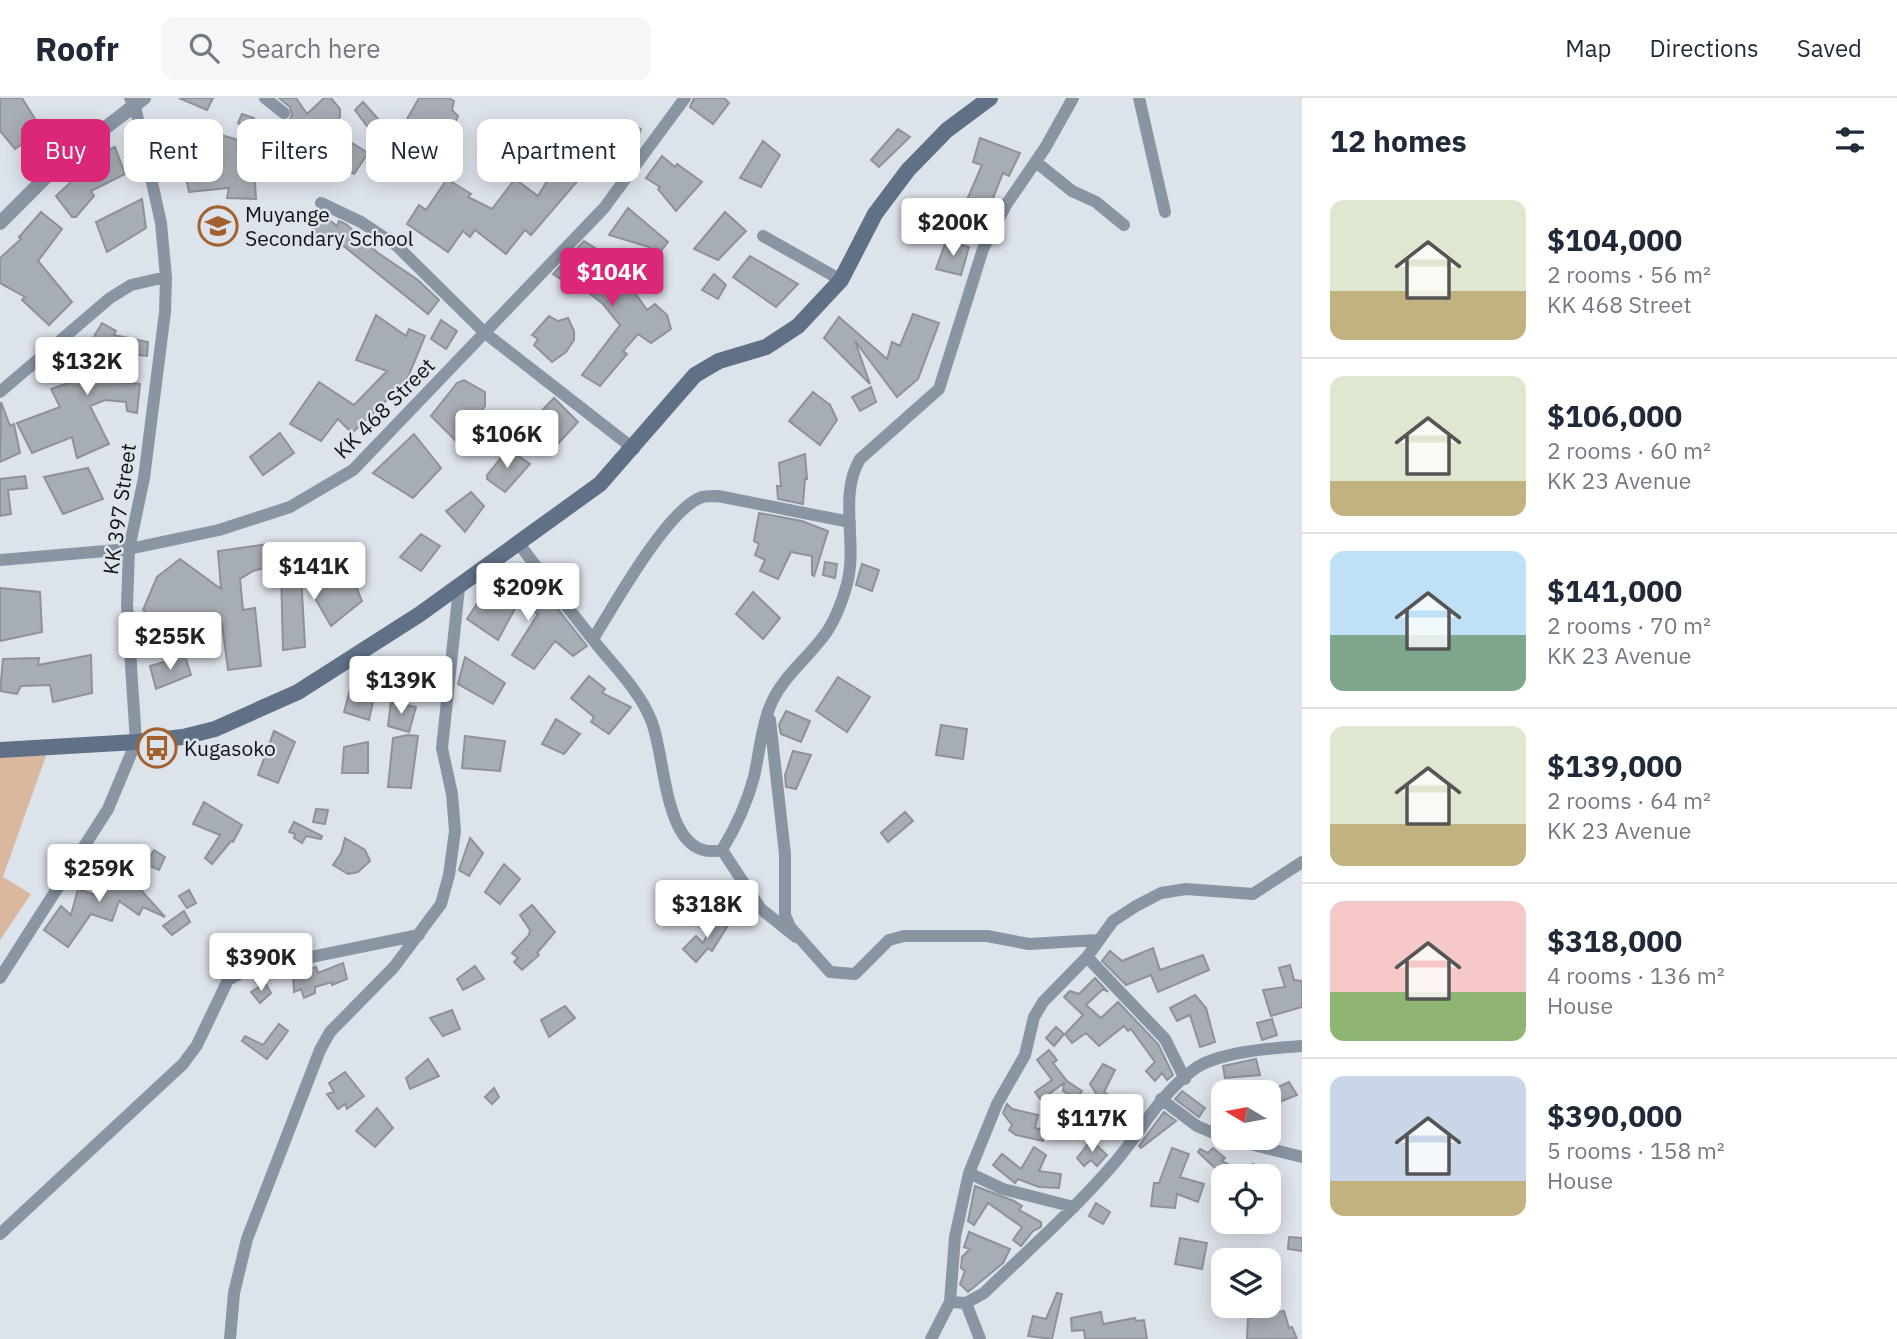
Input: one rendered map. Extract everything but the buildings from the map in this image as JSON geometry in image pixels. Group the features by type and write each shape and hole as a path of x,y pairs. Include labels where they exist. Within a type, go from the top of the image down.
{"main road":[{"path":"0,750 136,742 183,737 215,729 298,692 460,588 600,484 634,449 695,375 719,360 766,347 798,326 841,280 876,214 908,170 947,130 990,98"}],"street":[{"path":"265,98 284,113"},
{"name":"KK 468 Street","path":"0,560 129,549 219,530 290,507 353,470 604,208 685,98"},
{"path":"722,850 742,813 768,710 776,694 800,661 823,637 836,614 847,582 849,485 853,471 860,458 939,389 983,249 1006,205 1036,162 1073,98"},
{"path":"1139,98 1165,212"},
{"path":"0,223 61,162 136,101"},
{"name":"KK 397 Street","path":"0,978 48,898 108,809 136,742 127,604 129,549 144,478 166,277 161,223 136,101"},
{"path":"1036,162 1072,191 1096,202 1124,225"},
{"path":"321,203 361,222 397,246 485,333 634,449"},
{"path":"763,236 841,280"},
{"path":"0,392 110,298 131,285 166,277"},
{"path":"593,639 665,529 685,507 702,497 718,496 850,522"},
{"path":"519,544 630,686 651,720 680,832 698,849 711,852 722,850"},
{"path":"230,1339 234,1293 247,1239 320,1050 330,1032 394,967 419,935 440,904 449,875 455,831 452,794 442,748 460,588"},
{"path":"768,710 785,853 785,915 790,927 830,972 855,974 889,940 904,936 987,936 1029,944 1097,940"},
{"path":"722,850 761,909 775,923 802,941"},
{"path":"931,1339 950,1302 955,1237 969,1173 997,1104 1024,1055 1038,1010 1087,957 1113,921 1161,893 1186,889 1253,894 1302,862"},
{"path":"0,1234 183,1064 197,1045 228,980 247,970 419,935"},
{"path":"1087,957 1165,1039 1185,1079"},
{"path":"950,1302 966,1303 984,1293 1074,1207 1112,1166 1161,1099 1193,1069 1231,1055 1302,1045"},
{"path":"1161,1099 1197,1126 1211,1132"},
{"path":"1275,1150 1302,1157"},
{"path":"969,1173 1003,1189 1074,1207"},
{"path":"966,1303 980,1339"}],"shaded area":[{"path":"47,753 3,877 31,894 0,940 0,758"}],"place":[{"name":"Muyange Secondary School","path":"218,226"},
{"name":"Kugasoko","path":"157,748"}]}
